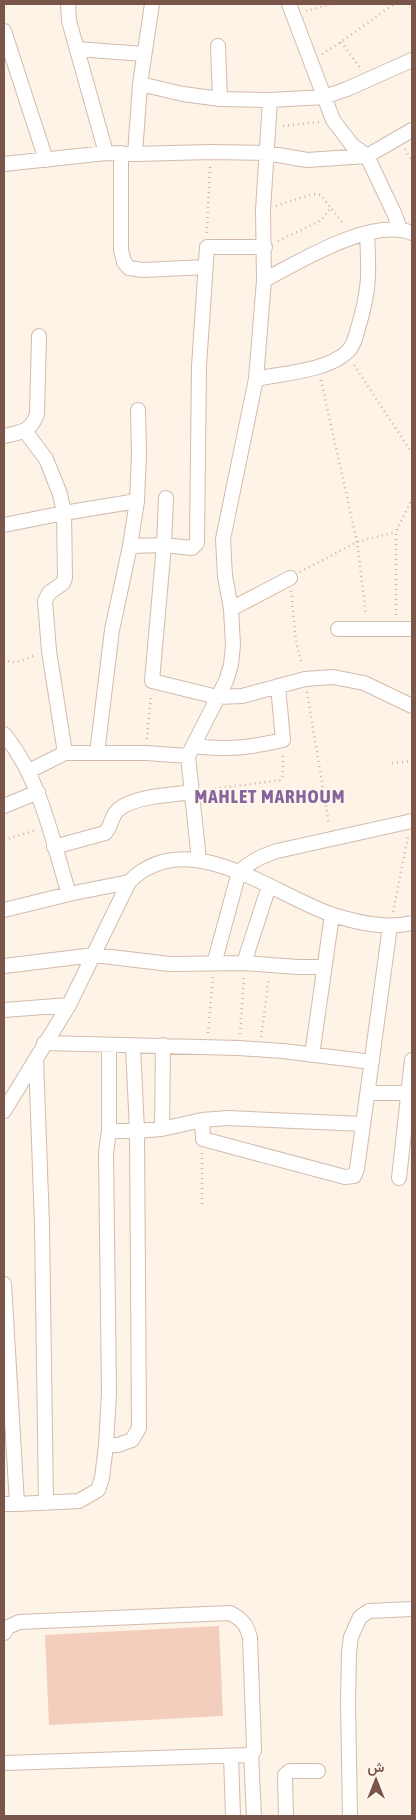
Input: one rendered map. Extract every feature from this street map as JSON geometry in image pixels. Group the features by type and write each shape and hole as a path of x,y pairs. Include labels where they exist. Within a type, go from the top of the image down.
{"street":[{"path":"68,4 69,21 106,153"},
{"path":"152,4 128,154 120,250 124,262 129,268 143,270 206,267"},
{"path":"291,9 333,120 352,145 367,156 394,213 406,231"},
{"path":"4,31 46,160"},
{"path":"218,46 220,100"},
{"path":"77,49 144,54"},
{"path":"140,84 220,100 324,97 369,80 412,60"},
{"path":"199,860 192,792 191,751 226,681 231,665 233,645 231,609 225,576 223,539 256,378 264,280 264,210 270,100"},
{"path":"4,164 106,153 267,152 307,160 367,156 412,130"},
{"path":"264,280 350,238 380,230 406,231"},
{"path":"256,378 318,367 346,353 351,348 367,300 369,275 367,233"},
{"path":"130,546 192,548 197,543 199,366 207,247 265,247"},
{"path":"4,436 25,431 34,422 37,414 39,336"},
{"path":"97,753 112,630 130,546 136,501 139,454 138,410"},
{"path":"25,431 46,459 60,494 64,513 65,578 63,583 49,593 45,601 49,651 65,752"},
{"path":"166,498 164,546 152,681 217,697 248,695 305,679 334,677 355,680 412,706"},
{"path":"4,525 136,501"},
{"path":"231,609 290,578"},
{"path":"338,628 412,629"},
{"path":"29,771 65,752 146,753 191,751 242,748 283,740 278,686"},
{"path":"4,734 29,771 38,792 69,894"},
{"path":"4,806 38,792"},
{"path":"54,847 105,833 109,830 111,820 118,810 129,804 192,792"},
{"path":"214,964 239,872 246,865 260,857 412,821"},
{"path":"4,1111 69,1005 129,882 143,870 158,863 176,860 199,860 239,872 332,915 376,926 412,924"},
{"path":"4,910 129,882"},
{"path":"244,963 269,886"},
{"path":"312,1055 332,915"},
{"path":"202,1120 203,1139 350,1178 356,1173 390,926"},
{"path":"4,966 94,955 170,964 244,963 324,967"},
{"path":"4,1010 69,1005"},
{"path":"44,1043 260,1049 372,1062"},
{"path":"162,1129 163,1045"},
{"path":"4,1284 10,1504 79,1501 98,1490 102,1478 106,1445 109,1393 106,1153 109,1131 108,1046"},
{"path":"106,1445 118,1445 132,1440 139,1428 137,1131 133,1046"},
{"path":"36,1059 42,1225 46,1502"},
{"path":"399,1178 410,1093 412,1060"},
{"path":"368,1093 410,1093"},
{"path":"109,1131 162,1129 202,1120 236,1118 363,1124"},
{"path":"350,1816 348,1702 351,1637 360,1617 369,1611 412,1609"},
{"path":"4,1633 8,1627 19,1622 230,1613 240,1618 247,1627 250,1638 254,1748 252,1754 254,1816"},
{"path":"4,1763 252,1754"},
{"path":"230,1756 234,1816"},
{"path":"286,1816 285,1775 290,1772 318,1771"}],"path":[{"path":"291,9 332,4"},
{"path":"310,61 341,42 394,4"},
{"path":"341,42 369,80"},
{"path":"270,127 333,120"},
{"path":"207,247 210,152"},
{"path":"264,210 313,194 321,196 347,228 350,238"},
{"path":"265,247 320,221 331,208"},
{"path":"346,353 412,453"},
{"path":"318,367 357,542 367,629"},
{"path":"396,628 396,532 412,499"},
{"path":"331,839 305,679 296,641 290,578 357,542 396,532"},
{"path":"4,658 7,662 12,662 49,651"},
{"path":"146,753 152,681"},
{"path":"192,792 281,780 283,774 283,740"},
{"path":"392,763 412,761"},
{"path":"390,926 412,821"},
{"path":"4,840 48,827"},
{"path":"239,1048 244,963"},
{"path":"207,1047 214,964"},
{"path":"260,1049 271,965"},
{"path":"202,1204 203,1139"}],"building":[{"path":"219,1626 223,1716 49,1725 45,1635"}],"district":[{"name":"MAHLET MARHOUM","path":"270,796"}]}
